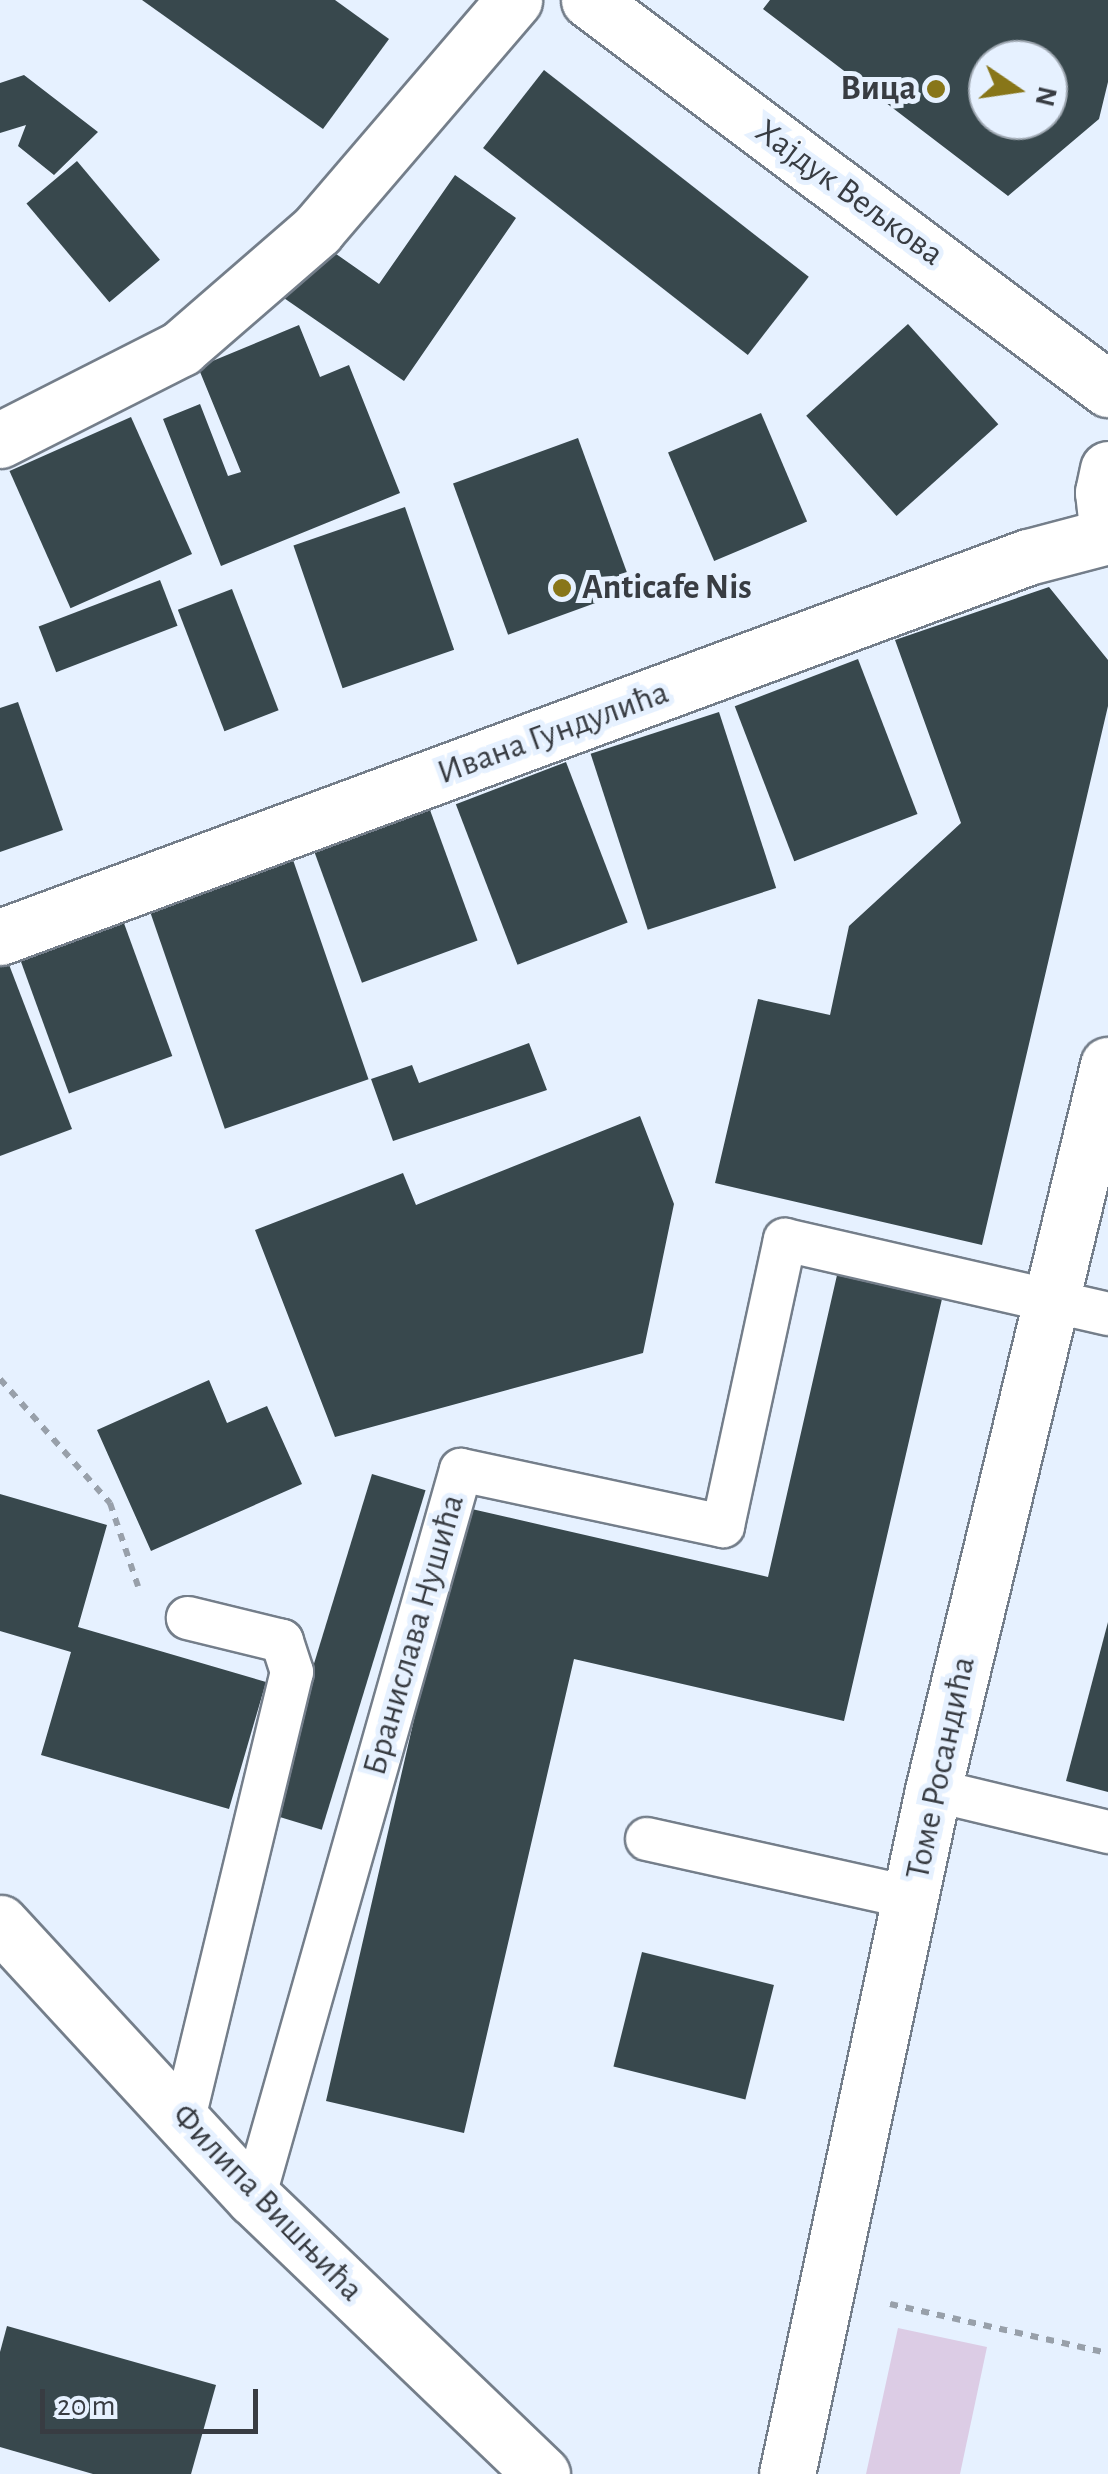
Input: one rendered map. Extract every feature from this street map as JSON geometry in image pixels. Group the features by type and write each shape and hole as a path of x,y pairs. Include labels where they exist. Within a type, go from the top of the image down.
{"street":[{"path":"0,440 182,348 317,230 514,0"},
{"name":"Хајдук Вељкова","path":"589,0 1108,388"},
{"path":"1108,469 1103,492 1108,536"},
{"name":"Ивана Гундулића","path":"0,937 1028,557 1108,536"},
{"name":"Томе Росандића","path":"786,2474 913,1898 933,1790 1108,1065"},
{"name":"Филипа Вишњића","path":"0,1923 254,2198 542,2474"}],"lane":[{"name":"Бранислава Нушића","path":"254,2198 460,1470 723,1526 785,1240 1050,1300"},
{"path":"1050,1300 1108,1314"},
{"path":"184,2118 292,1672 282,1641 188,1618"},
{"path":"933,1790 1108,1832"},
{"path":"647,1839 913,1898"}],"path":[{"path":"0,1378 110,1503 145,1607 188,1618"},
{"path":"882,2303 1108,2353"}],"shaded area":[{"path":"898,2328 987,2347 960,2474 866,2474"}],"building":[{"path":"142,0 335,0 389,39 323,129"},
{"path":"770,0 1108,0 1108,82 1099,119 1008,196 763,9"},
{"path":"544,70 809,277 748,355 483,148"},
{"path":"24,75 98,132 54,175 18,146 26,125 0,133 0,83"},
{"path":"77,161 160,260 109,302 26,203"},
{"path":"455,175 516,218 404,381 281,296 319,242 379,284"},
{"path":"908,324 998,424 897,516 806,416"},
{"path":"299,325 320,377 349,365 400,493 221,566 163,419 200,404 228,476 241,472 198,367"},
{"path":"761,413 807,522 714,561 668,452"},
{"path":"131,417 192,554 71,608 9,471"},
{"path":"578,438 633,589 508,635 453,483"},
{"path":"405,507 454,650 343,688 293,545"},
{"path":"160,580 178,626 56,672 39,627"},
{"path":"1049,587 1108,660 1108,706 982,1245 715,1183 758,999 830,1015 849,926 961,823 895,640"},
{"path":"232,589 279,710 224,731 178,610"},
{"path":"858,659 917,814 794,861 735,706"},
{"path":"18,702 63,830 0,852 0,708"},
{"path":"719,712 776,888 648,930 591,754"},
{"path":"566,762 628,923 517,965 456,804"},
{"path":"430,810 478,941 362,983 314,852"},
{"path":"292,857 369,1079 225,1129 148,906"},
{"path":"121,915 172,1056 69,1094 18,953"},
{"path":"8,962 72,1129 0,1156 0,965"},
{"path":"529,1043 547,1090 393,1141 371,1079 412,1065 419,1083"},
{"path":"640,1116 674,1204 643,1353 335,1437 255,1230 403,1173 416,1205"},
{"path":"840,1262 945,1286 844,1721 574,1659 464,2133 326,2101 463,1507 768,1577"},
{"path":"209,1380 227,1423 267,1406 302,1484 151,1551 97,1430"},
{"path":"372,1474 426,1490 322,1830 268,1813"},
{"path":"0,1494 107,1525 78,1627 266,1682 229,1809 41,1755 71,1652 0,1631"},
{"path":"1108,1622 1108,1792 1066,1781"},
{"path":"642,1952 774,1985 745,2099 613,2066"},
{"path":"7,2326 216,2385 191,2474 93,2474 0,2447 0,2352"}],"place":[{"name":"Вица","path":"936,89"},
{"name":"Anticafe Nis","path":"562,588"}]}
